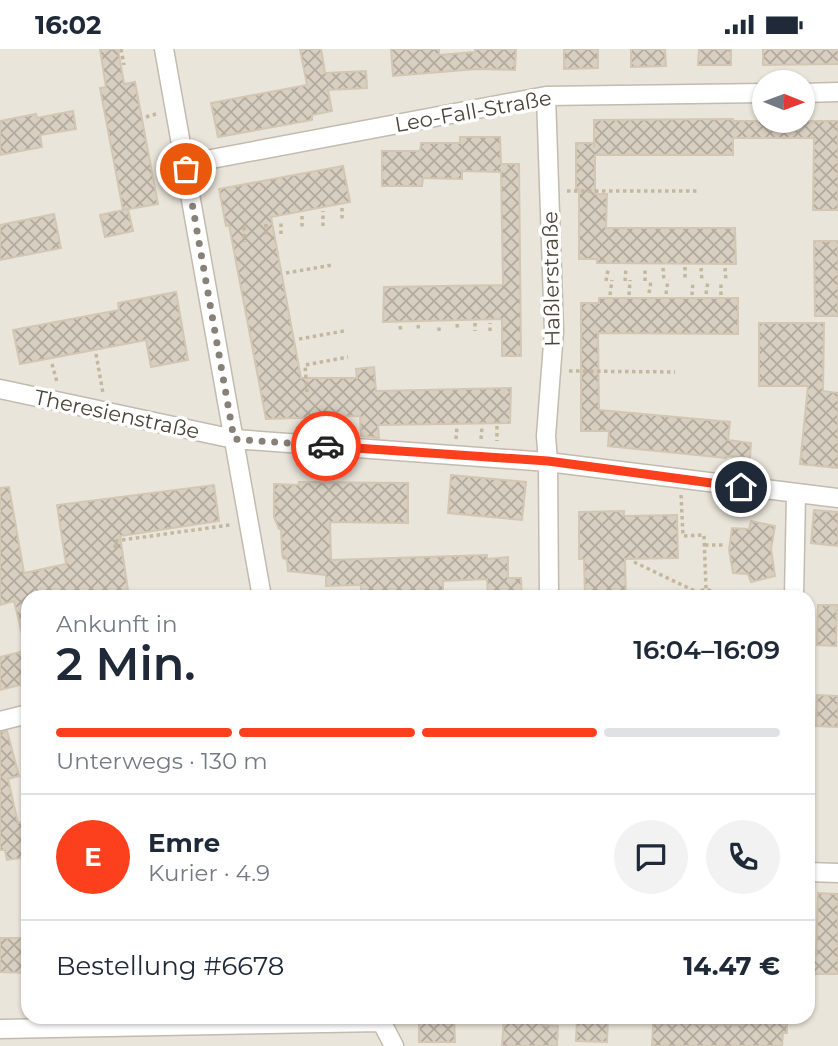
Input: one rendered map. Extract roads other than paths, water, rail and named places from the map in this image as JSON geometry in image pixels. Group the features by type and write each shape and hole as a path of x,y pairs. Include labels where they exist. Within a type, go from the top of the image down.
{"street":[{"path":"164,49 261,590"},
{"path":"816,93 838,92"},
{"name":"Leo-Fall-Straße","path":"185,164 546,96 752,93"},
{"name":"Haßlerstraße","path":"546,96 554,331 546,436 549,590"},
{"name":"Theresienstraße","path":"0,389 234,439 548,461 838,498"},
{"path":"794,590 796,494"},
{"path":"0,721 21,716"},
{"path":"815,872 838,873"},
{"path":"0,1029 190,1024"},
{"path":"383,1024 394,1046"}]}
